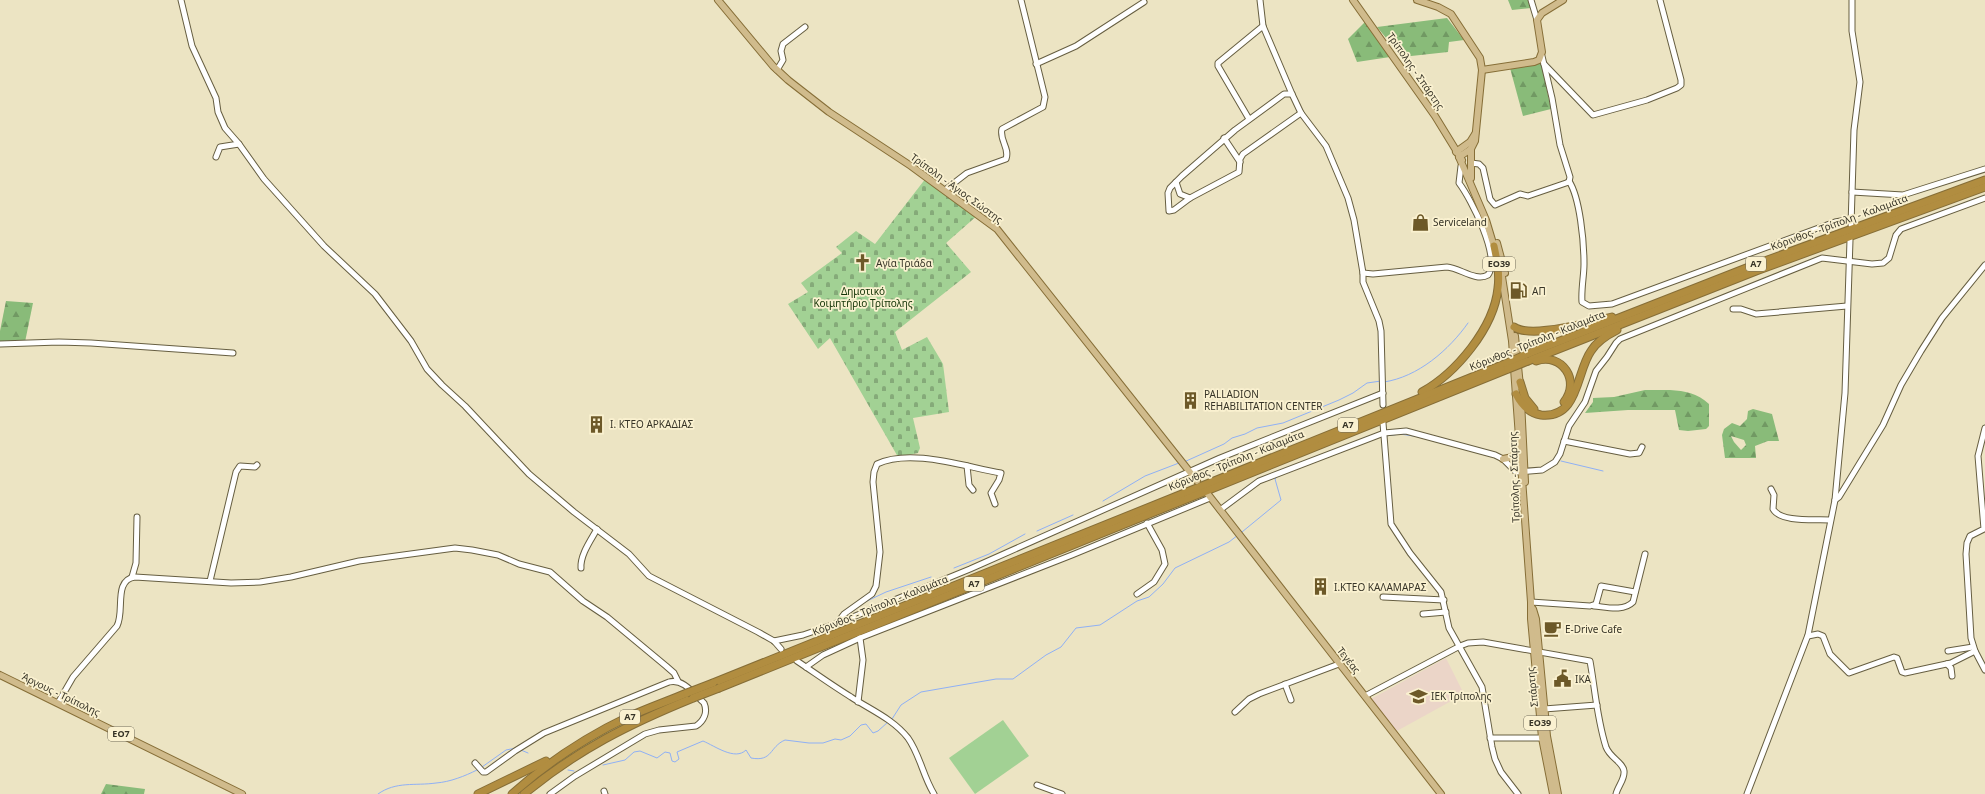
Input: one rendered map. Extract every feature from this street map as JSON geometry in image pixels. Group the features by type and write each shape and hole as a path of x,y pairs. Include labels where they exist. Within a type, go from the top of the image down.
{"highway":[{"name":"Κόρινθος - Τρίπολη - Καλαμάτα","path":"716,685 1507,366 1518,365 1649,306 1754,265 1985,180"},
{"name":"Κόρινθος - Τρίπολη - Καλαμάτα","path":"524,794 559,767 614,733 716,685 1403,403 1528,360 1756,271 1985,187"},
{"path":"1403,403 1444,378 1463,359 1477,340 1497,296 1498,273 1494,246"},
{"path":"1514,327 1526,332 1546,330 1597,320 1649,306"},
{"path":"1516,394 1521,403 1528,409 1540,414 1551,414 1562,409 1570,403 1575,394 1581,370 1591,350 1606,335 1638,318"},
{"path":"1520,382 1528,403 1538,410 1552,409 1564,402 1568,397 1571,381 1564,367 1558,362 1549,360 1528,360"},
{"name":"Κόρινθος - Τρίπολη - Καλαμάτα","path":"512,794 544,768 575,746 635,714 690,696"},
{"path":"478,794 541,765 575,746"},
{"path":"531,794 559,767"}],"main road":[{"name":"Τρίπολη - Άγιος Σώστης","path":"718,0 777,70 830,112 945,190 995,227 1197,481"},
{"name":"Τρίπολης - Σπάρτης","path":"1353,0 1435,116 1458,154 1485,209 1499,248 1514,327 1520,382 1522,473 1526,528"},
{"path":"1417,0 1444,9 1454,18 1477,53 1482,70 1476,133 1474,144 1471,149 1470,178"},
{"path":"1482,70 1534,62 1542,56 1537,20 1542,14 1563,0"},
{"path":"1458,154 1472,140 1476,133"},
{"path":"1464,147 1471,149"},
{"path":"1458,154 1471,149"},
{"name":"Τρίπολης - Σπάρτης","path":"1458,154 1461,164 1470,178 1494,246 1508,314 1516,394 1518,444 1522,473"},
{"path":"1503,459 1513,457 1518,444"},
{"path":"1209,495 1220,510"},
{"name":"Τεγέας","path":"1220,510 1441,794"},
{"name":"Σπάρτης","path":"1526,528 1531,602 1536,619 1536,651 1542,738 1553,794"},
{"name":"Σπάρτης","path":"1536,651 1550,752 1558,794"},
{"name":"Άργους - Τρίπολης","path":"0,675 242,794"}],"street":[{"path":"180,0 192,46 216,98 220,118 225,128 239,144 254,167 268,184 324,246 375,294 411,341 427,368 442,385 529,474 629,554 644,571 654,579 692,596 774,641 781,649"},
{"path":"945,190 967,173 1006,159 1007,152 1001,136 1002,129 1038,111 1045,102 1021,0"},
{"path":"1260,0 1263,26 1292,94 1301,113 1326,146 1348,198 1354,220 1363,273 1363,282 1380,328 1383,405"},
{"path":"1531,0 1537,20"},
{"path":"1544,64 1593,115 1647,100 1677,88 1681,85 1682,80 1660,0"},
{"path":"1542,56 1552,98 1560,145 1570,177 1569,181 1576,197 1584,263 1582,302 1588,306 1612,304 1835,222 1851,222 1854,130 1860,82 1852,31 1852,0"},
{"path":"1036,64 1076,46 1144,2"},
{"path":"1249,119 1218,63 1263,26"},
{"path":"777,70 782,60 781,51 783,44 805,27"},
{"path":"1292,94 1284,94 1249,119 1224,138 1176,182 1168,193 1169,211 1174,210 1190,198 1237,173 1241,169 1241,156 1301,113"},
{"path":"1224,138 1240,162"},
{"path":"216,157 220,147 239,144"},
{"path":"1471,163 1479,164 1483,168 1490,200 1495,204 1520,194 1528,196 1555,186 1566,184 1569,181"},
{"path":"1363,273 1373,274 1446,267 1454,268 1476,277 1488,275 1492,263 1489,249 1469,197 1459,184 1461,164"},
{"path":"1852,192 1904,195 1985,169"},
{"path":"1460,178 1470,178"},
{"path":"1176,182 1180,194 1190,198"},
{"path":"1220,510 1259,481 1384,434 1406,431 1484,451 1503,459 1514,472 1522,473 1542,470 1551,465 1560,454 1569,426 1585,402 1596,371 1607,358 1617,341 1818,259 1830,257 1849,261 1882,263 1889,258 1896,236 1902,229 1985,198"},
{"path":"1747,794 1808,636 1835,500 1845,393 1850,240"},
{"path":"1835,500 1839,497 1864,458 1883,425 1905,378 1942,318 1985,268"},
{"path":"1733,309 1741,309 1756,314 1847,306"},
{"path":"0,344 90,343 233,353"},
{"path":"774,641 803,635 838,623 970,569 1190,472 1383,393"},
{"path":"1383,423 1391,524 1410,553 1441,592 1449,628 1482,688 1495,759 1501,772 1517,794"},
{"path":"1985,428 1978,456 1984,529 1970,536 1966,550 1969,614 1974,649 1985,670"},
{"path":"1564,440 1630,454 1639,453 1642,447"},
{"path":"838,623 844,614 872,594 877,580 880,552 874,490 874,472 876,466 881,463 918,458 1001,473 998,482 991,493 994,504"},
{"path":"210,581 236,472 240,466 254,467 257,465"},
{"path":"967,466 969,485 973,490"},
{"path":"1771,489 1774,495 1773,509 1778,515 1789,519 1830,520"},
{"path":"806,667 823,655 860,638 1072,555 1209,495"},
{"path":"132,577 136,563 137,517"},
{"path":"1137,594 1154,582 1165,564 1162,550 1147,523"},
{"path":"581,568 581,562 586,548 596,529"},
{"path":"58,703 73,678 117,626 121,617 122,586 127,579 132,577 260,582 291,577 359,561 455,548 498,555 519,564 550,572 583,601 607,617 666,666 674,673 678,681 704,703 705,715 700,724 692,728 659,730 645,734 574,776 550,794"},
{"path":"1531,602 1617,608 1630,606 1633,602 1645,554"},
{"path":"1594,606 1601,586 1635,592"},
{"path":"1383,597 1444,600"},
{"path":"1423,614 1446,612"},
{"path":"1808,636 1818,634 1823,636 1830,654 1850,673 1896,658 1904,673 1961,660 1974,649"},
{"path":"858,702 862,660 860,638"},
{"path":"1365,696 1468,643 1483,642 1590,661 1606,747 1613,759 1621,764 1624,769 1623,777 1616,794"},
{"path":"1948,651 1974,649"},
{"path":"797,661 858,702 889,720 905,735 914,747 924,776 934,794"},
{"path":"1235,712 1249,699 1259,694 1340,664"},
{"path":"1947,664 1951,668 1952,676"},
{"path":"476,764 483,772 486,772 515,751 544,733 669,682 678,681"},
{"path":"1286,684 1291,700"},
{"path":"1544,709 1597,705"},
{"path":"1490,738 1542,738"},
{"path":"1038,786 1062,794"}],"shaded area":[{"name":"ΙΕΚ Τρίπολης","path":"1446,658 1464,694 1395,732 1371,699"}],"green space":[{"path":"1508,0 1529,0 1531,8 1512,10"},
{"path":"1447,18 1464,40 1449,42 1448,52 1402,57 1377,27"},
{"path":"1365,22 1390,57 1357,62 1348,39"},
{"path":"1541,63 1551,109 1523,116 1510,68"},
{"name":"Δημοτικό Κοιμητήριο Τρίπολης","path":"926,178 979,214 946,243 971,272 895,332 902,350 927,337 943,364 949,412 913,418 920,448 918,453 898,457 830,338 818,349 788,304 808,292 801,283 842,253 836,247 856,231 875,244"},
{"path":"6,301 33,303 25,342 0,342 0,331"},
{"path":"1645,390 1670,390 1691,393 1700,397 1709,404 1709,426 1706,429 1688,431 1679,430 1675,410 1628,410 1585,413 1593,402 1593,398 1614,397"},
{"path":"1753,409 1772,414 1779,441 1768,441 1755,446 1756,458 1725,458 1722,435 1724,429 1732,423 1740,426 1747,419 1748,411","holes":["1731,436 1744,440 1746,445 1741,450"]},
{"path":"1003,720 1029,756 975,794 949,758"},
{"path":"622,724 577,750 519,794 516,794 576,749"},
{"path":"106,784 145,789 144,794 101,794"}],"waterway":[{"path":"1384,382 1409,374 1432,361 1452,343 1468,323"},
{"path":"1184,462 1224,444 1232,438 1257,428 1283,423 1339,400 1353,393 1367,383 1381,381"},
{"path":"1386,436 1400,434 1420,437"},
{"path":"1561,461 1603,471"},
{"path":"1103,501 1145,476 1179,463"},
{"path":"1242,532 1281,500 1275,479 1278,476"},
{"path":"1037,531 1073,515"},
{"path":"954,568 989,554 1025,534"},
{"path":"892,719 901,705 921,692 996,679 1013,679 1046,655 1061,647 1076,628 1100,625 1137,601 1149,597 1163,584 1175,568 1229,542 1238,535"},
{"path":"865,602 886,592 931,577"},
{"path":"603,765 625,760 634,752 640,751 657,758 665,752 670,753 672,761 675,762 679,759 677,752 703,741 725,752 736,754 746,750 751,758 758,759 767,756 776,746 785,740 809,743 823,743 835,739 841,740 850,736 861,725 866,724 873,733 878,731 888,722"},
{"path":"482,767 506,750 516,748"},
{"path":"521,750 528,753"},
{"path":"378,794 392,787 447,781 477,770"},
{"path":"568,770 574,771"}],"place":[{"name":"Serviceland","path":"1420,222"},
{"name":"Αγία Τριάδα","path":"863,263"},
{"name":"ΑΠ","path":"1519,291"},
{"name":"PALLADION REHABILITATION CENTER","path":"1191,400"},
{"name":"Ι. ΚΤΕΟ ΑΡΚΑΔΙΑΣ","path":"597,424"},
{"name":"Ι.ΚΤΕΟ ΚΑΛΑΜΑΡΑΣ","path":"1321,587"},
{"name":"E-Drive Cafe","path":"1552,629"},
{"name":"ΙΚΑ","path":"1562,679"},
{"name":"ΙΕΚ Τρίπολης","path":"1418,696"}]}
